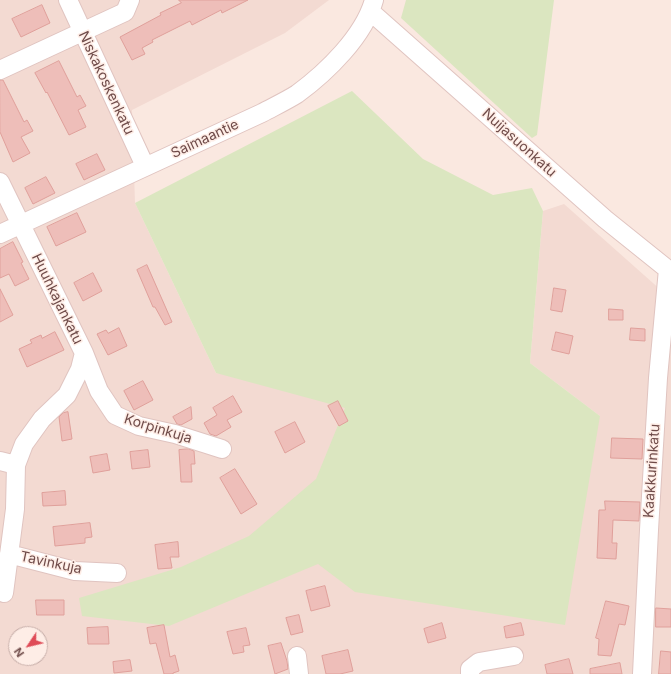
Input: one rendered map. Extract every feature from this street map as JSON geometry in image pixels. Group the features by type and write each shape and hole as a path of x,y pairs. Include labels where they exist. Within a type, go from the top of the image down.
{"street":[{"name":"Niskakoskenkatu","path":"68,0 145,166"},
{"path":"0,70 125,12 130,0"},
{"name":"Saimaantie","path":"0,234 262,113 296,94 319,77 340,56 372,6"},
{"name":"Nuijasuonkatu","path":"372,6 605,219 670,270"},
{"name":"Huuhkajankatu","path":"0,182 84,353 80,369 67,395 42,419 8,463 15,509 4,593"},
{"name":"Kaakkurinkatu","path":"642,674 658,378 670,270"},
{"name":"Korpinkuja","path":"84,353 99,391 115,415 139,426 175,434 222,449"},
{"name":"Tavinkuja","path":"9,554 75,570 117,573"},
{"path":"470,674 470,669 479,662 514,656"}],"shaded area":[{"path":"0,0 329,0 285,33 132,110 135,203 216,373 600,416 530,363 543,211 564,204 671,299 671,674 0,674"}],"green space":[{"path":"406,0 554,0 537,135 532,138 401,18"},
{"path":"352,91 423,159 493,195 532,188 543,211 530,363 600,416 565,625 355,592 318,564 169,626 82,616 79,598 181,567 249,536 316,479 345,408 216,373 135,203"}],"building":[{"path":"179,0 248,0 222,13 221,10 192,25 190,21 152,40 153,42 142,48 145,54 132,60 120,37 161,15 160,13 181,3"},
{"path":"42,5 50,23 21,37 12,19"},
{"path":"59,61 77,97 80,95 86,106 78,110 86,127 69,135 47,92 46,93 35,73"},
{"path":"0,80 3,80 24,122 27,120 33,131 21,137 30,153 13,162 0,132"},
{"path":"97,154 105,170 84,180 76,164"},
{"path":"46,177 55,193 33,204 25,188"},
{"path":"77,213 86,232 56,246 47,227"},
{"path":"13,242 23,262 21,263 29,279 15,286 9,274 0,278 0,249"},
{"path":"147,265 172,322 165,325 155,307 153,307 137,270"},
{"path":"93,273 102,291 83,301 74,283"},
{"path":"554,288 566,290 562,312 551,310"},
{"path":"0,289 13,315 0,322"},
{"path":"609,309 623,310 623,320 609,320"},
{"path":"119,328 127,346 108,355 97,334 106,330 108,333"},
{"path":"631,328 645,329 645,341 630,340"},
{"path":"55,332 64,350 27,367 19,349 32,343 30,340 41,335 42,338"},
{"path":"556,332 573,336 569,354 552,350"},
{"path":"143,381 153,400 134,410 124,391"},
{"path":"233,396 242,412 227,420 231,427 216,436 210,434 204,423 217,415 213,408"},
{"path":"338,401 348,421 339,426 328,406"},
{"path":"191,407 192,419 181,425 177,424 173,417"},
{"path":"68,412 72,439 62,441 59,417 63,413"},
{"path":"295,422 305,442 285,453 275,432"},
{"path":"612,438 643,439 642,459 611,458"},
{"path":"189,449 194,451 195,464 191,464 192,482 181,482 179,450"},
{"path":"148,450 150,467 132,469 130,452"},
{"path":"107,454 110,470 93,473 90,457"},
{"path":"235,469 257,504 241,514 220,478"},
{"path":"65,491 66,505 43,506 42,493"},
{"path":"605,501 640,502 639,521 613,520 612,543 617,543 616,559 597,558 599,510 605,510"},
{"path":"90,523 92,537 85,538 85,543 55,546 53,527"},
{"path":"178,542 179,557 170,557 172,568 158,569 155,545"},
{"path":"325,586 330,606 311,611 306,591"},
{"path":"36,600 64,600 64,615 37,615"},
{"path":"606,601 629,606 625,625 619,624 611,656 598,655 599,639 596,638"},
{"path":"656,608 671,609 671,627 656,627"},
{"path":"299,615 303,632 291,635 286,618"},
{"path":"442,623 446,638 428,643 424,629"},
{"path":"521,623 524,635 506,638 504,627"},
{"path":"164,625 170,657 175,655 179,671 173,674 164,674 156,643 150,644 147,628"},
{"path":"108,627 109,644 88,644 87,628"},
{"path":"246,628 250,645 243,646 244,652 233,654 227,632"},
{"path":"281,643 288,669 275,674 268,646"},
{"path":"348,650 353,671 340,674 326,674 322,656"},
{"path":"661,651 671,652 671,674 659,674"},
{"path":"569,659 573,674 547,674 545,665"},
{"path":"130,660 132,671 114,673 113,662"},
{"path":"620,663 622,674 590,674 590,669"}]}
